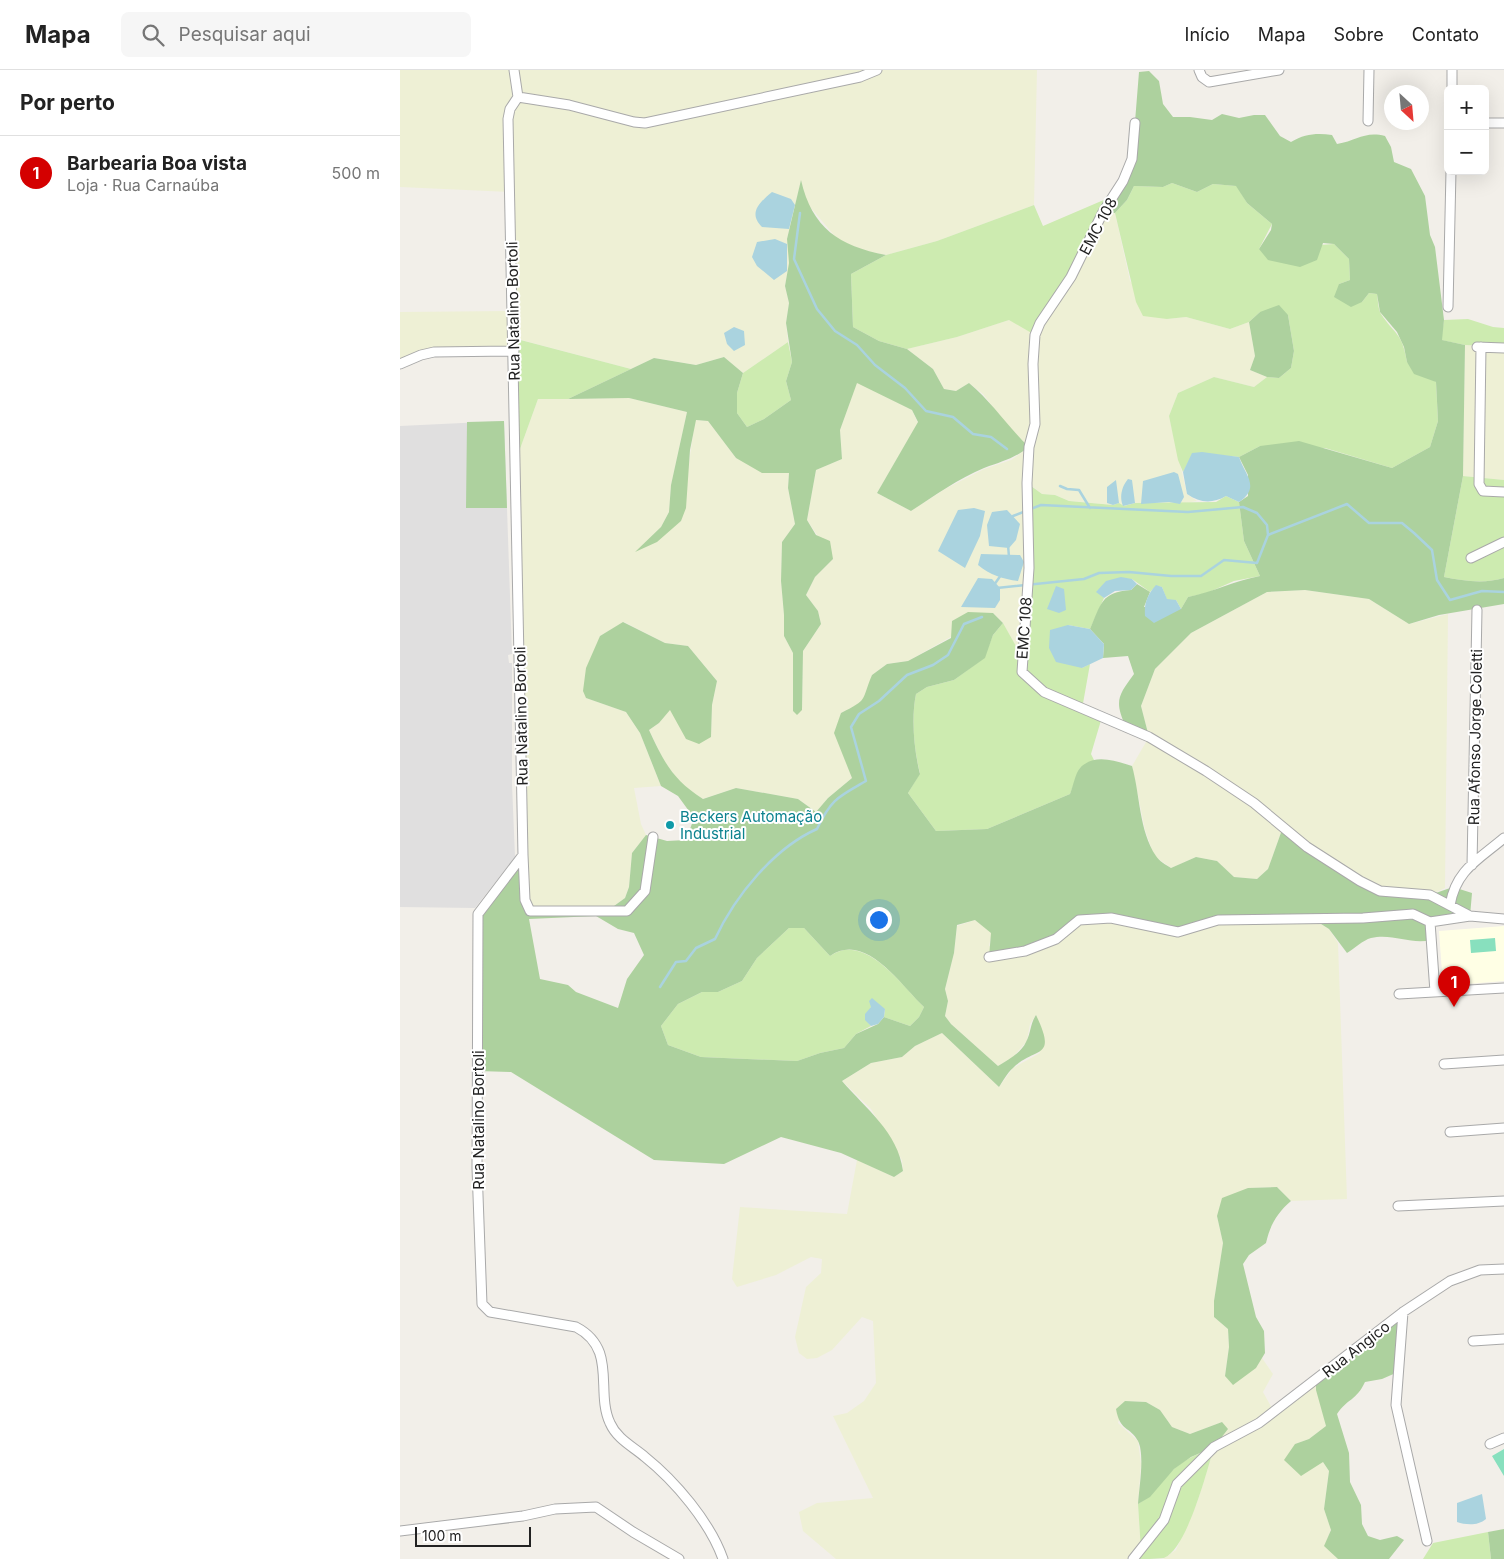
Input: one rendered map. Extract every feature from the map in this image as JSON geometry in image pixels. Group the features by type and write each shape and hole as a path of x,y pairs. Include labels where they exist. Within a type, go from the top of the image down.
{"street":[{"path":"514,70 518,97 569,104 634,122 645,123 860,77 877,70"},
{"path":"1199,70 1202,77 1209,82 1279,70"},
{"path":"1368,121 1369,70"},
{"path":"1452,70 1452,85"},
{"name":"Rua Natalino Bortoli","path":"518,97 510,109 508,118 524,855 478,914 477,1168 482,1304 490,1312 576,1326 586,1332 600,1354 605,1381 606,1412 616,1434 646,1458 687,1499 710,1531 723,1559"},
{"name":"EMC 108","path":"1135,123 1132,159 1123,181 1103,212 1070,277 1040,322 1035,335 1033,364 1035,424 1029,447 1027,483 1029,568 1022,672 1044,692 1150,737 1206,771 1254,802 1308,847 1360,881 1380,891 1430,895 1470,916"},
{"path":"1489,123 1504,123"},
{"path":"1448,306 1451,175"},
{"path":"1504,348 1479,347 1479,484 1483,491 1504,492"},
{"path":"400,364 434,352 514,350"},
{"path":"1471,558 1504,542"},
{"name":"Rua Afonso Jorge Coletti","path":"1472,864 1477,610"},
{"path":"524,855 525,900 530,911 627,911 645,891 653,837"},
{"path":"1450,905 1453,887 1459,877 1504,838"},
{"path":"989,957 1025,951 1056,939 1079,920 1112,918 1178,932 1218,920 1363,918 1414,914 1430,922 1470,916 1504,918"},
{"path":"1430,922 1435,992"},
{"path":"1399,994 1504,988"},
{"path":"1444,1064 1504,1060"},
{"path":"1450,1132 1504,1128"},
{"path":"1398,1206 1504,1200"},
{"name":"Rua Angico","path":"1134,1559 1164,1520 1177,1484 1214,1446 1259,1423 1403,1312 1450,1281 1480,1270 1504,1269"},
{"path":"1403,1312 1396,1405 1427,1541"},
{"path":"1473,1341 1504,1339"},
{"path":"1490,1444 1504,1438"},
{"path":"400,1530 523,1516 555,1509 596,1507 633,1532 679,1559"}],"shaded area":[{"path":"400,70 1037,70 1034,205 937,241 886,255 865,251 838,240 806,202 801,181 787,239 789,263 785,286 789,303 786,323 788,342 743,373 724,357 696,365 654,358 631,369 514,338 514,351 434,352 400,364 400,312 512,311 511,192 400,187"},
{"path":"1103,212 1115,213 1130,281 1167,319 1186,317 1230,329 1249,322 1255,356 1250,370 1267,377 1254,387 1214,377 1178,393 1169,416 1187,494 1197,501 1180,504 1135,503 1123,506 1119,503 1113,505 1069,501 1055,495 1042,494 1028,483 1022,658 1003,623 993,613 908,661 887,664 872,675 866,697 857,705 841,713 845,758 852,778 828,798 816,812 798,799 736,788 703,799 683,786 665,763 649,730 659,723 670,709 711,737 712,705 717,681 688,646 665,643 624,622 600,636 586,698 626,712 640,733 661,786 634,788 641,824 646,835 632,853 629,887 625,898 614,906 577,907 562,911 530,911 525,900 516,460 538,399 629,398 687,412 671,485 669,512 661,527 637,551 681,521 695,420 708,421 736,458 789,473 788,488 795,524 782,542 781,581 784,636 793,653 793,711 802,710 803,651 821,624 818,611 806,595 815,577 833,559 807,520 816,470 842,459 840,430 857,382 912,410 918,423 877,493 911,511 945,489 984,469 1011,460 1029,447 1009,428 983,394 969,383 956,391 944,389 933,369 907,349 957,337 1009,320"},
{"path":"1465,345 1504,347 1504,480 1463,476"},
{"path":"504,421 512,654 508,655 509,663 512,663 512,784 515,857 475,908 400,907 400,426"},
{"path":"1305,590 1369,599 1409,624 1448,614 1445,888 1430,895 1380,891 1283,827 1268,869 1257,879 1234,877 1217,861 1196,857 1171,868 1157,858 1152,850 1145,830 1132,766 1149,737 1141,706 1155,669 1191,633 1267,592"},
{"path":"1310,917 1329,929 1338,943 1347,1199 1291,1201 1277,1187 1248,1188 1217,1216 1223,1243 1214,1301 1214,1317 1228,1329 1229,1347 1225,1376 1256,1368 1262,1358 1273,1374 1263,1392 1274,1412 1316,1380 1326,1426 1309,1439 1295,1444 1323,1462 1329,1471 1324,1509 1331,1529 1325,1545 1338,1559 1163,1559 1176,1550 1198,1500 1222,1422 1190,1434 1172,1427 1160,1410 1146,1402 1125,1401 1118,1423 1138,1441 1141,1464 1138,1504 1141,1551 1133,1559 836,1559 803,1531 799,1512 817,1503 873,1498 833,1416 847,1413 864,1401 876,1383 873,1321 862,1317 832,1350 817,1358 807,1359 799,1353 795,1337 806,1287 821,1273 822,1259 811,1257 776,1275 737,1287 732,1279 740,1207 847,1214 857,1160 894,1177 903,1171 902,1160 871,1109 842,1081 871,1063 902,1057 915,1046 942,1033 999,1087 1013,1068 1040,1053 1036,1015 1030,1024 1027,1041 1013,1057 998,1066 951,1024 945,1016 948,1001 945,989 954,953 957,926 975,920 992,933 989,946 1079,920 1218,920"},
{"path":"1504,926 1504,981 1443,986 1439,931"}],"green space":[{"path":"1149,71 1159,81 1163,104 1173,117 1212,120 1222,114 1239,118 1265,115 1280,136 1291,142 1301,137 1316,134 1332,135 1337,144 1371,135 1385,136 1391,147 1394,162 1411,169 1425,196 1430,235 1435,247 1444,320 1442,340 1465,345 1463,476 1444,577 1466,581 1504,578 1504,604 1439,615 1409,624 1369,599 1305,590 1267,592 1191,633 1155,669 1141,706 1149,737 1126,727 1120,711 1121,694 1134,674 1128,656 1103,658 1104,644 1090,629 1103,601 1113,593 1131,590 1137,584 1150,592 1144,607 1181,609 1188,597 1260,576 1244,541 1239,502 1248,496 1248,475 1239,457 1260,446 1299,441 1392,468 1430,447 1438,421 1436,382 1414,374 1407,362 1404,347 1397,332 1380,312 1377,294 1369,293 1362,302 1351,307 1334,297 1339,284 1350,280 1349,259 1334,244 1323,243 1317,260 1300,267 1268,260 1259,249 1271,230 1272,224 1247,203 1236,186 1213,184 1197,192 1172,183 1163,187 1134,186 1127,200 1115,213 1103,212 1132,159 1139,72"},
{"path":"801,180 812,211 830,232 854,246 886,255 851,274 853,327 879,341 907,349 933,369 944,389 956,391 969,383 1029,447 1013,457 965,477 911,511 877,493 918,422 912,410 857,383 840,430 842,459 816,470 807,520 816,535 830,541 833,559 815,577 806,595 818,611 821,624 803,651 802,710 797,715 793,711 793,653 784,636 781,581 782,542 795,524 788,488 789,473 762,473 736,458 708,421 696,420 690,450 686,508 681,521 657,542 635,552 661,527 669,512 671,485 687,412 629,398 568,399 654,358 696,365 724,357 743,373 737,393 737,413 747,427 764,419 791,400 786,381 792,362 786,323 789,303 785,286 789,263 787,239"},
{"path":"1172,183 1197,192 1213,184 1237,186 1247,203 1272,224 1259,249 1334,244 1349,259 1350,280 1339,284 1362,302 1369,293 1377,294 1380,312 1400,339 1407,362 1436,382 1438,421 1430,447 1392,468 1325,448 1260,446 1239,457 1193,453 1183,472 1178,460 1169,416 1178,393 1214,377 1254,387 1267,377 1279,378 1291,368 1294,351 1288,315 1260,312 1249,322 1230,329 1186,317 1167,319 1143,316 1136,302 1115,213 1127,200 1134,186 1163,187"},
{"path":"1113,196 1035,335 1009,320 957,337 907,349 879,341 853,327 851,274 886,255 937,241 1034,205 1043,226"},
{"path":"1279,305 1288,315 1294,351 1291,368 1279,378 1267,377 1250,370 1255,356 1249,322 1260,312"},
{"path":"1468,319 1493,327 1504,328 1504,347 1465,345 1441,340 1444,320"},
{"path":"513,338 631,369 568,399 538,399 516,460"},
{"path":"788,342 792,362 786,381 791,400 764,419 747,427 737,413 737,393 743,373"},
{"path":"504,421 507,508 466,508 467,422"},
{"path":"1463,476 1504,480 1504,578 1466,581 1444,577"},
{"path":"1027,483 1042,494 1055,495 1069,501 1113,505 1119,503 1124,506 1135,503 1216,502 1226,496 1239,502 1244,541 1260,576 1234,581 1207,593 1188,597 1181,609 1176,600 1167,600 1162,587 1156,586 1150,592 1132,579 1097,591 1104,598 1090,629 1068,625 1082,668 1090,664 1082,709 1102,717 1091,754 1094,760 1080,768 1070,794 987,829 936,831 908,793 920,773 914,734 914,703 916,694 927,687 954,680 984,658 993,635 1003,623 1022,657"},
{"path":"968,612 993,613 1003,623 993,635 985,658 954,680 927,687 916,694 914,703 914,734 920,774 908,793 936,831 987,829 1070,794 1078,771 1086,763 1098,759 1112,760 1132,766 1143,824 1150,846 1157,858 1171,868 1196,857 1217,861 1234,877 1257,879 1268,869 1283,827 1380,891 1430,895 1453,887 1472,893 1470,916 1430,922 1431,940 1416,941 1387,937 1371,938 1347,953 1329,929 1310,917 1218,920 1178,932 1111,918 1079,920 1056,939 989,957 991,933 975,920 957,925 954,953 945,989 948,1001 945,1016 951,1024 998,1066 1014,1056 1024,1046 1036,1015 1045,1040 1044,1046 1041,1050 1021,1061 1013,1068 999,1087 942,1033 915,1046 902,1057 871,1063 842,1081 880,1122 895,1144 903,1171 894,1177 841,1153 781,1137 724,1164 654,1160 511,1072 478,1071 480,909 523,855 530,911 562,911 577,907 614,906 625,898 629,887 632,853 646,835 667,841 686,840 694,818 678,796 661,786 640,733 626,712 586,698 583,691 586,668 600,636 623,622 665,643 688,646 717,681 712,705 711,737 699,744 686,739 670,710 659,723 649,730 670,769 692,792 703,799 736,788 798,799 816,812 828,798 852,778 834,733 841,713 860,702 865,695 872,675 887,664 908,661 951,638 952,621","holes":["596,916 618,929 634,933 644,955 627,979 618,1008 576,992 568,985 540,979 529,919","789,928 804,928 830,956 843,950 856,950 869,955 893,974 924,1007 919,1017 910,1026 884,1017 878,1024 856,1034 844,1048 820,1053 797,1061 701,1057 668,1045 661,1026 678,1004 702,992 718,992 742,981 757,958"]},
{"path":"789,928 804,928 830,956 843,950 856,951 869,956 881,964 924,1007 919,1017 910,1026 884,1017 885,1009 871,1007 866,1020 871,1026 856,1034 844,1048 820,1053 797,1061 701,1057 668,1045 661,1026 678,1004 702,992 718,992 742,981 757,958"},
{"path":"1495,938 1496,951 1471,953 1470,940"},
{"path":"1277,1187 1291,1201 1275,1220 1266,1243 1249,1255 1243,1264 1256,1317 1264,1331 1265,1353 1256,1368 1233,1385 1225,1376 1229,1347 1228,1329 1214,1317 1214,1301 1223,1243 1217,1216 1222,1198 1248,1188"},
{"path":"1403,1312 1398,1372 1382,1379 1365,1382 1358,1393 1337,1414 1349,1453 1350,1482 1361,1505 1362,1524 1368,1536 1380,1540 1397,1536 1404,1540 1389,1559 1338,1559 1324,1546 1331,1530 1324,1509 1329,1471 1323,1462 1301,1476 1284,1460 1295,1444 1309,1439 1326,1426 1316,1390 1316,1380"},
{"path":"1125,1401 1146,1402 1160,1410 1172,1427 1190,1434 1222,1422 1228,1429 1214,1447 1191,1457 1174,1469 1150,1497 1138,1504 1141,1463 1140,1447 1135,1436 1120,1422 1116,1409"},
{"path":"1214,1447 1195,1508 1181,1540 1172,1552 1164,1558 1133,1559 1141,1551 1138,1504 1149,1496 1180,1464"},
{"path":"1504,1449 1504,1476 1492,1456"},
{"path":"1504,1529 1504,1559 1491,1559 1488,1532"},
{"path":"1488,1532 1491,1559 1423,1559 1433,1543"}],"water":[{"path":"772,192 791,199 795,205 789,229 762,227 758,222 756,217 757,208"},
{"path":"775,239 787,244 787,271 774,280 757,266 752,257 757,242"},
{"path":"734,327 744,331 745,345 734,351 727,344 724,333"},
{"path":"1202,452 1239,457 1250,486 1246,496 1239,502 1226,496 1211,501 1201,501 1187,494 1183,472 1192,453"},
{"path":"1174,472 1178,474 1184,497 1180,504 1169,502 1141,504 1143,481"},
{"path":"1128,479 1132,480 1135,503 1123,506 1122,492"},
{"path":"1116,480 1119,503 1113,505 1107,503 1107,487"},
{"path":"974,508 985,511 980,536 965,568 938,551 958,510"},
{"path":"1007,510 1020,524 1016,540 1009,548 989,546 987,525 992,512"},
{"path":"981,554 1020,555 1024,562 1018,581 997,576 978,565"},
{"path":"1121,577 1132,579 1137,584 1131,590 1115,591 1104,598 1096,592 1106,581"},
{"path":"978,578 992,579 1000,588 1000,600 995,608 961,607"},
{"path":"1156,585 1162,587 1167,599 1176,600 1181,609 1154,623 1145,616 1145,608 1148,596"},
{"path":"1056,586 1064,589 1066,610 1059,613 1047,609"},
{"path":"1068,625 1090,629 1104,644 1103,658 1082,668 1056,662 1049,648 1050,630"},
{"path":"872,998 885,1009 884,1017 878,1024 871,1026 865,1020 865,1014 871,1007 869,1001"},
{"path":"1482,1494 1486,1519 1472,1524 1457,1522 1457,1503"}],"waterway":[{"path":"800,213 794,259 817,309 835,331 857,345 875,365 905,388 926,411 953,417 973,434 991,437 1007,449"},
{"path":"1060,486 1079,490 1090,508"},
{"path":"997,588 1084,579 1099,573 1129,572 1171,576 1201,576 1224,560 1257,563 1268,535 1347,504 1369,523 1402,523 1414,533 1432,550 1437,580 1450,600 1482,591 1504,592"},
{"path":"1013,516 1041,505 1188,512 1243,507 1257,513 1267,525 1268,535"},
{"path":"1008,545 1009,557"},
{"path":"994,585 1001,575"},
{"path":"660,987 676,962 686,961 696,948 715,939 733,906 757,875 786,848 801,837 817,829 836,800 866,781 851,727 859,714 879,701 907,675 933,665 948,655 964,624 982,617"}],"place":[{"name":"Beckers Automação Industrial","path":"670,825"},
{"name":"Barbearia Boa vista","path":"1454,1007"}]}
